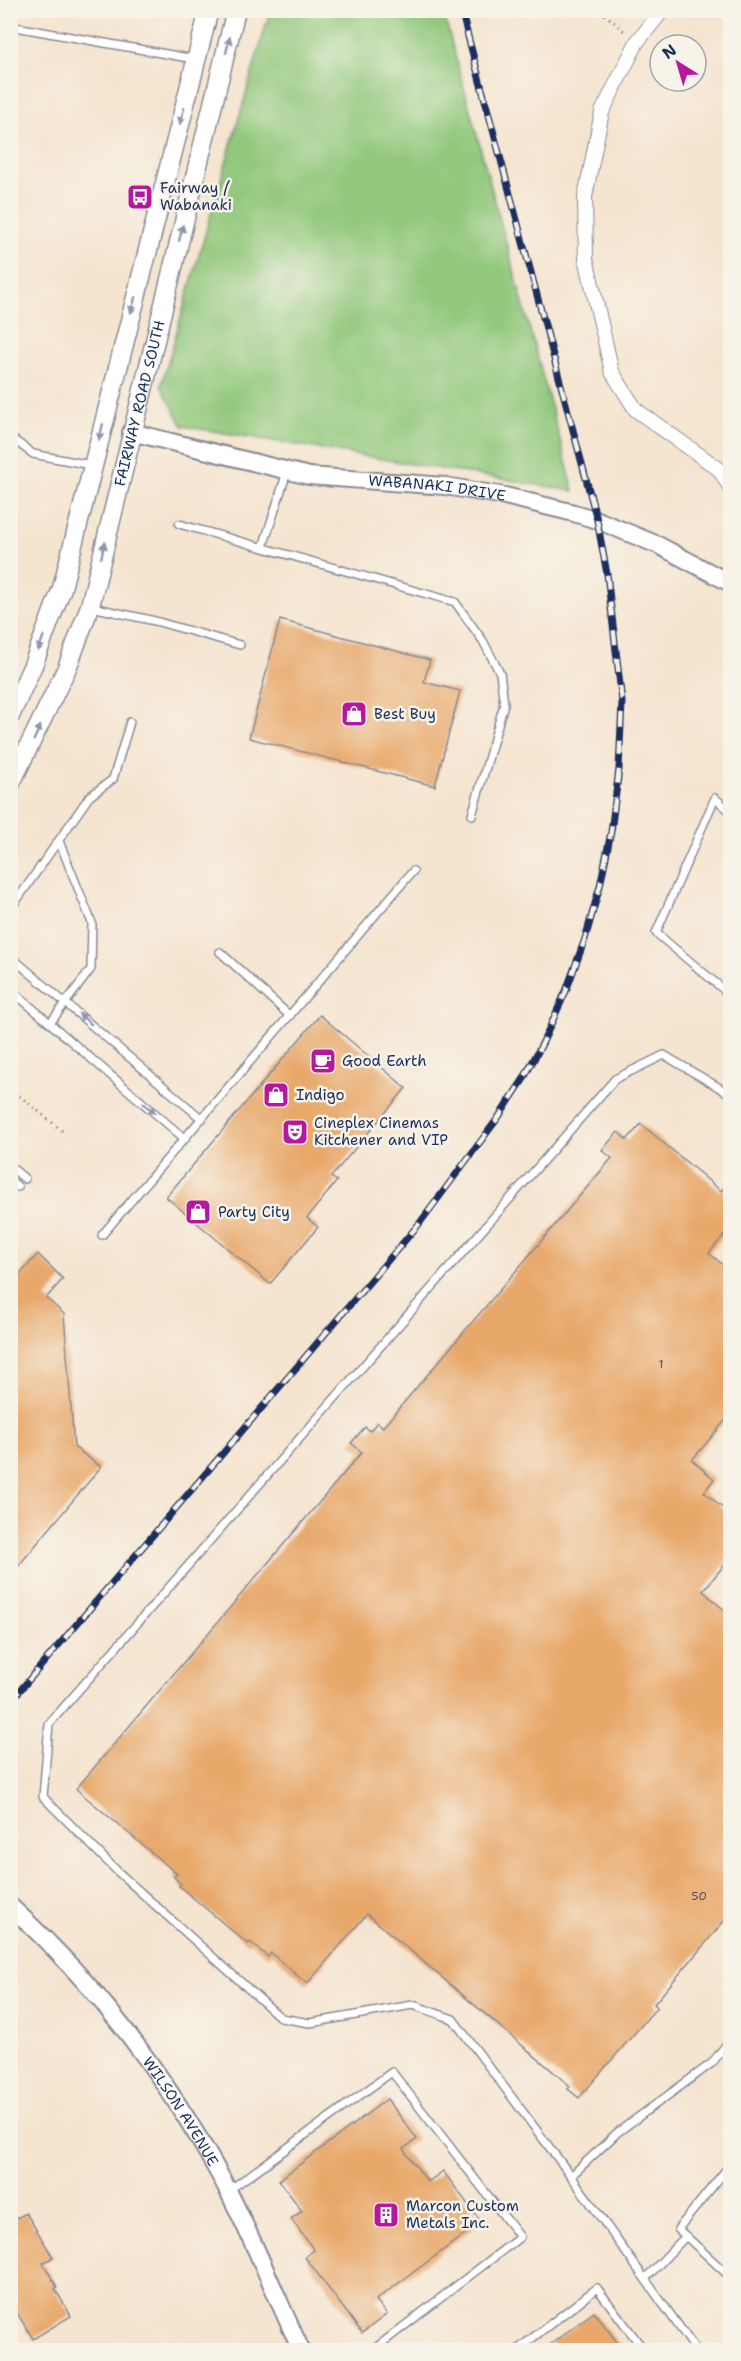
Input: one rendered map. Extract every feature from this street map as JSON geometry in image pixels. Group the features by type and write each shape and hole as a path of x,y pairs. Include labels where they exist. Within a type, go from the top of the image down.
{"main road":[{"name":"FAIRWAY ROAD SOUTH","path":"10,716 33,665 62,588 209,10"},
{"name":"FAIRWAY ROAD SOUTH","path":"10,785 67,668 90,606 236,10"}],"street":[{"path":"663,10 637,42 602,112 585,197 586,258 612,372 636,410 719,469 730,487"},
{"name":"WABANAKI DRIVE","path":"131,432 309,476 445,486 506,496 552,507 597,519 729,578"},
{"name":"WILSON AVENUE","path":"10,1906 48,1940 119,2022 171,2094 227,2191 301,2350"}],"lane":[{"path":"10,26 197,60"},
{"path":"10,437 33,454 93,465"},
{"path":"263,548 287,472"},
{"path":"179,524 455,602 483,641 500,673 504,704 472,815"},
{"path":"90,606 155,621 240,645"},
{"path":"10,910 89,797 113,780 130,722"},
{"path":"730,811 715,798 656,933 730,995"},
{"path":"51,1022 67,1004 91,969 93,923 59,841"},
{"path":"102,1235 413,872"},
{"path":"220,952 290,1016"},
{"path":"10,956 202,1119"},
{"path":"10,989 185,1139"},
{"path":"696,2350 571,2176 453,2019 413,2006 310,2023 281,2018 117,1871 43,1797 49,1724 615,1079 664,1055 730,1094"},
{"path":"10,1166 25,1179"},
{"path":"10,1180 18,1187"},
{"path":"571,2176 618,2132 711,2062 730,2040"},
{"path":"227,2191 392,2072 520,2237 373,2350"},
{"path":"730,2165 678,2229 726,2273 730,2272"},
{"path":"645,2279 686,2236"},
{"path":"517,2350 597,2288 644,2350"}],"path":[{"path":"600,10 637,42"},
{"path":"10,1088 65,1133"}],"green space":[{"path":"270,11 443,11 574,491 183,426 161,386"}],"building":[{"name":"Best Buy","path":"280,620 430,660 424,682 460,691 435,786 249,738"},
{"name":"Cineplex Cinemas Kitchener and VIP","path":"320,1015 406,1088 331,1177 337,1181 307,1218 318,1227 270,1284 166,1197"},
{"path":"641,1124 721,1191 730,1180 730,1228 709,1253 730,1271 730,1415 692,1460 714,1479 704,1492 730,1514 730,1558 703,1591 730,1615 730,1914 654,2004 657,2007 579,2098 568,2089 570,2086 367,1914 307,1984 271,1953 268,1957 250,1942 248,1944 179,1886 181,1884 174,1877 177,1874 76,1789 362,1452 351,1443 365,1427 370,1431 377,1422 383,1427 612,1158 602,1150 618,1132 627,1140"},
{"path":"38,1254 63,1279 46,1298 64,1314 74,1447 101,1467 10,1576 10,1285"},
{"name":"Marcon Custom Metals Inc.","path":"387,2099 417,2139 403,2149 428,2182 443,2171 481,2222 376,2300 387,2314 362,2333 305,2257 314,2250 291,2219 302,2211 279,2180"},
{"path":"26,2213 53,2257 43,2263 71,2316 33,2339 16,2311 10,2315 10,2222"},
{"path":"594,2312 623,2350 543,2350"}],"railway":[{"path":"10,1702 419,1224 498,1118 523,1080 566,991 585,939 600,886 611,832 619,769 622,702 607,574 597,520 461,10"}],"place":[{"name":"Fairway / Wabanaki","path":"140,197"},
{"name":"Best Buy","path":"354,714"},
{"name":"Good Earth","path":"323,1061"},
{"name":"Indigo","path":"276,1095"},
{"name":"Cineplex Cinemas Kitchener and VIP","path":"295,1132"},
{"name":"Party City","path":"198,1212"},
{"name":"Marcon Custom Metals Inc.","path":"386,2215"}]}
